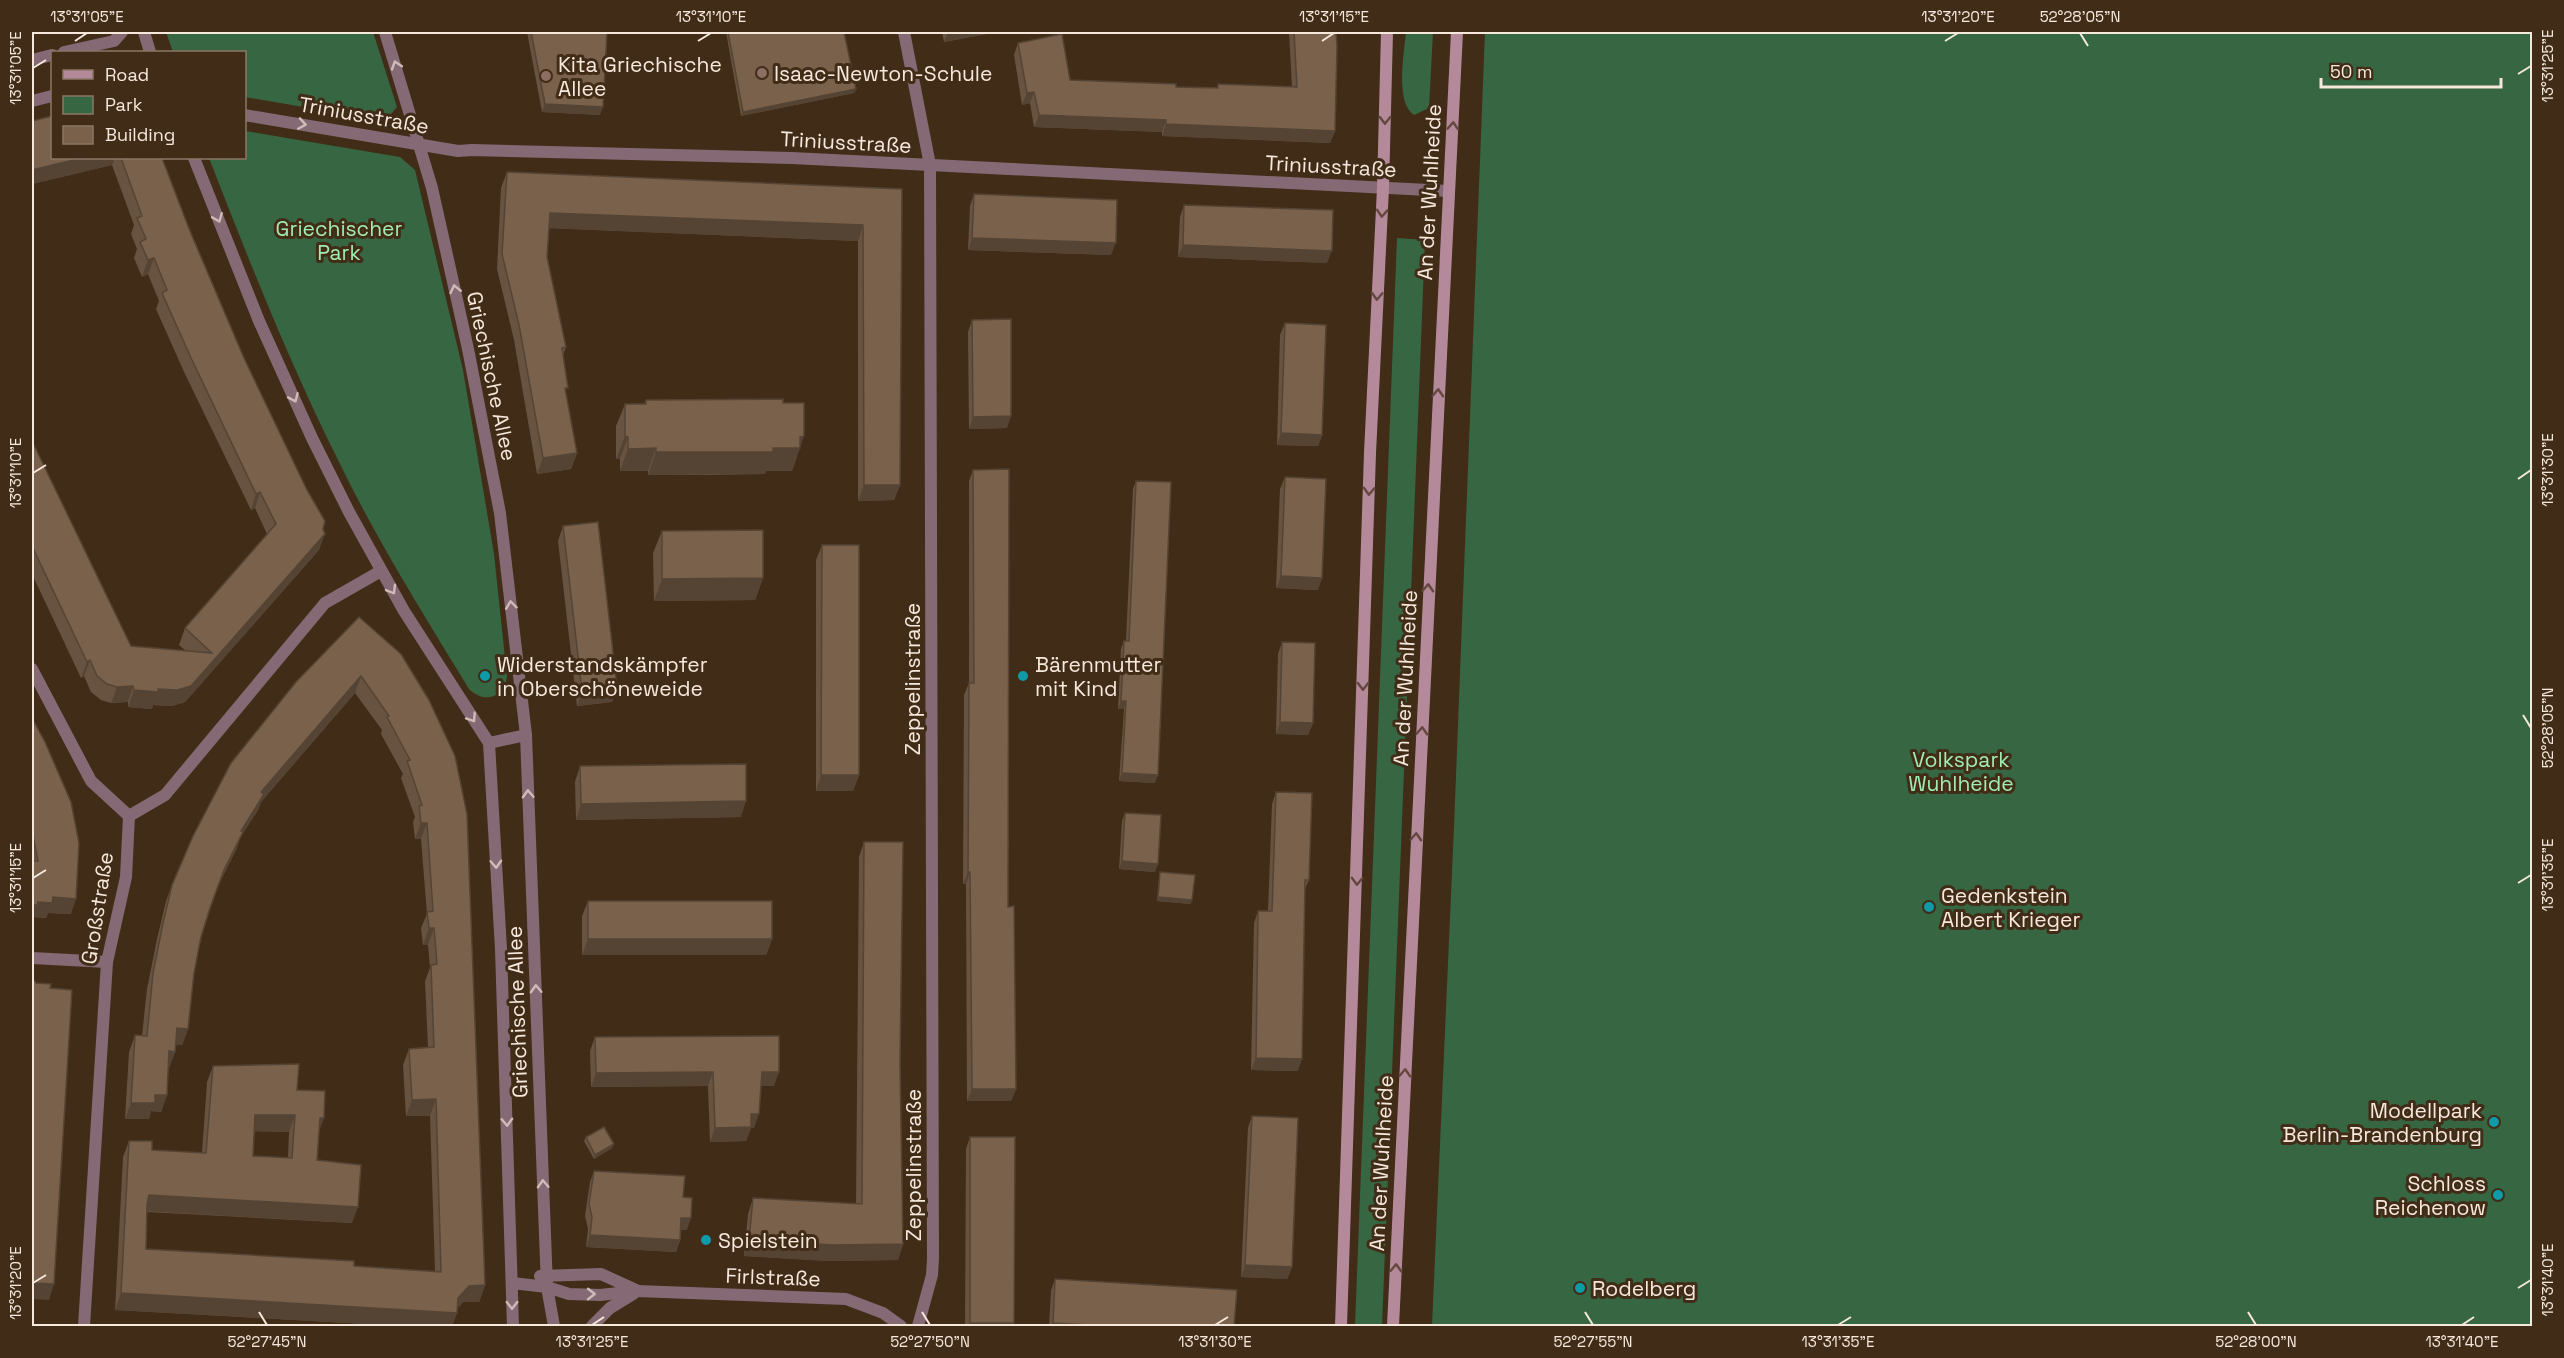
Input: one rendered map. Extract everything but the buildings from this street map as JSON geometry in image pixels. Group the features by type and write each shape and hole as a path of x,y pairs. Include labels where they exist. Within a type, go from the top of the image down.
{"main road":[{"name":"An der Wuhlheide","path":"1341,1326 1370,453 1383,188 1387,32"},
{"name":"An der Wuhlheide","path":"1393,1326 1457,32"}],"street":[{"path":"69,51 114,41 122,32"},
{"path":"144,32 150,51"},
{"name":"Griechische Allee","path":"385,32 419,143 468,349 500,513 526,735 546,1281 554,1326"},
{"name":"Zeppelinstraße","path":"904,32 930,165 933,1259 930,1282 918,1326"},
{"path":"32,60 51,55"},
{"path":"32,101 51,96"},
{"name":"Triniusstraße","path":"246,115 458,151 780,158 1448,191"},
{"path":"194,159 259,321 312,438 381,571 435,663 489,743 526,735"},
{"path":"32,669 91,781 129,816 165,795 325,603 381,571"},
{"name":"Griechische Allee","path":"489,743 501,949 513,1326"},
{"name":"Großstraße","path":"84,1326 107,962 126,878 129,816"},
{"path":"32,958 107,962"},
{"name":"Firlstraße","path":"546,1281 601,1274 637,1291"},
{"path":"512,1282 546,1281"},
{"name":"Firlstraße","path":"546,1281 569,1294 600,1295 637,1291 846,1299 883,1312 901,1326"},
{"path":"592,1326 610,1308 637,1291"}],"green space":[{"path":"166,32 373,32 397,107 385,121 246,97 246,51 173,51"},
{"path":"1406,32 1433,32 1429,108 1414,115 1404,100 1402,77"},
{"name":"Volkspark Wuhlheide","path":"1485,32 2532,32 2532,1326 1432,1326"},
{"name":"Griechischer Park","path":"246,131 400,157 415,170 463,370 494,554 507,677 498,694 481,696 469,689 402,578 370,522 322,426 255,274 209,159 246,159"},
{"path":"1397,238 1425,240 1382,1326 1355,1326"}],"place":[{"name":"Isaac-Newton-Schule","path":"762,73"},
{"name":"Kita Griechische Allee","path":"546,76"},
{"name":"Widerstandskämpfer in Oberschöneweide","path":"485,676"},
{"name":"Bärenmutter mit Kind","path":"1023,676"},
{"name":"Gedenkstein Albert Krieger","path":"1929,907"},
{"name":"Modellpark Berlin-Brandenburg","path":"2494,1122"},
{"name":"Schloss Reichenow","path":"2498,1195"},
{"name":"Spielstein","path":"706,1240"},
{"name":"Rodelberg","path":"1580,1288"}]}
